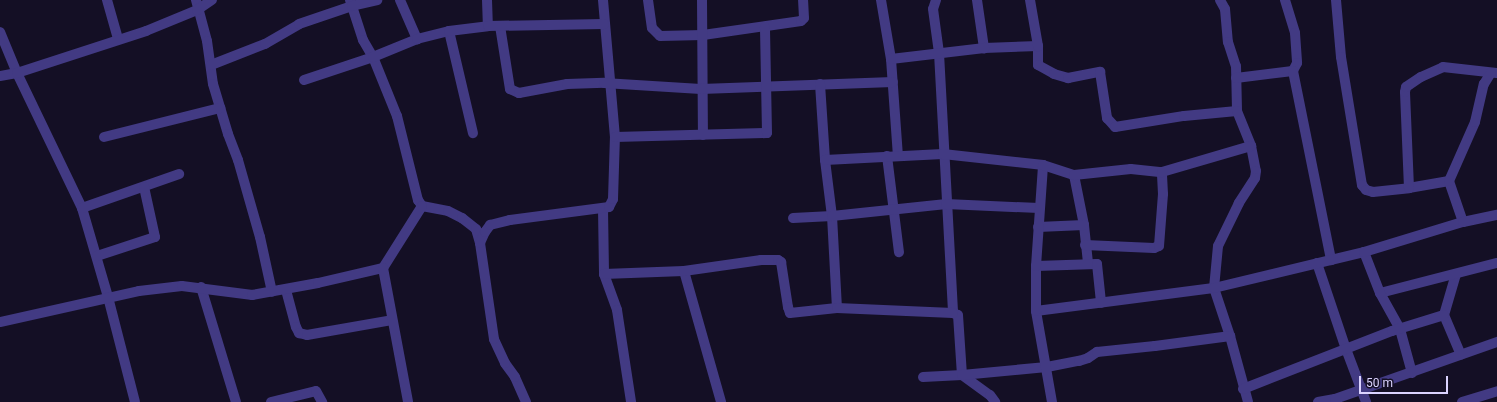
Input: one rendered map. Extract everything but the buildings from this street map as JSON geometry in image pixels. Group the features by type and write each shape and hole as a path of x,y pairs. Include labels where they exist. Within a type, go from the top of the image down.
{"street":[{"path":"107,0 118,39"},
{"path":"0,76 17,73 153,28 197,5 212,0"},
{"path":"211,65 265,44 299,24 351,3 377,0"},
{"path":"400,0 417,39"},
{"path":"487,0 488,26"},
{"path":"480,243 490,225 555,213 603,209 609,207 613,199 614,137 603,0"},
{"path":"648,0 652,28 660,36 703,36 801,21 804,18 803,0"},
{"path":"702,0 703,135"},
{"path":"881,0 891,59 894,210 899,252"},
{"path":"936,0 932,9 939,54 943,154 954,313"},
{"path":"977,0 984,48"},
{"path":"1030,0 1038,46 1038,65 1054,74 1068,78 1100,72 1107,118 1115,128 1184,116 1237,110"},
{"path":"1220,0 1225,9 1228,42 1236,66 1237,110 1251,146 1256,171 1255,178 1239,203 1218,246 1214,288 1230,336 1243,389 1248,402"},
{"path":"1285,0 1295,33 1297,63 1293,71 1331,260"},
{"path":"1336,0 1341,57 1362,184 1366,190 1373,192 1450,181"},
{"path":"351,3 363,40 373,57 397,116 418,200 422,206 448,211 462,218 476,229 480,243 494,339 515,377 526,402"},
{"path":"197,5 207,42 213,84 238,160 260,237 272,292"},
{"path":"304,80 373,57 417,39 449,32 488,26 604,24"},
{"path":"500,26 510,90 519,93 567,84 610,84 702,89 892,82"},
{"path":"614,137 767,133 765,27"},
{"path":"0,32 17,73 82,208 97,256 135,402"},
{"path":"449,32 472,133"},
{"path":"891,59 984,48 1038,46"},
{"path":"1409,188 1406,88 1438,67 1494,73"},
{"path":"1236,78 1293,71"},
{"path":"1463,222 1450,181 1475,122 1484,84 1494,73"},
{"path":"820,84 825,160 832,216 837,308"},
{"path":"104,137 220,108"},
{"path":"825,160 943,154 1043,165 1074,175 1131,169 1162,172 1251,146"},
{"path":"1043,165 1036,266 1036,311 1052,402"},
{"path":"1085,245 1154,248 1159,246 1163,194 1162,172"},
{"path":"82,208 179,174"},
{"path":"1074,175 1084,225 1088,264"},
{"path":"97,256 155,237 144,187"},
{"path":"792,218 832,216 946,204 1039,208"},
{"path":"408,402 383,268 422,206"},
{"path":"603,209 604,274 617,310 631,402"},
{"path":"1036,311 1214,288 1364,252 1463,222 1497,216"},
{"path":"1038,227 1084,225"},
{"path":"1364,252 1380,293 1400,330 1412,373"},
{"path":"604,274 684,271 761,260 778,260 781,262 790,313 837,308 954,313 958,315 962,375"},
{"path":"1317,263 1346,349 1366,402"},
{"path":"1380,293 1497,263"},
{"path":"1036,266 1097,264 1101,303"},
{"path":"0,322 139,291 175,287 201,287 252,295 286,290 383,268"},
{"path":"684,271 721,402"},
{"path":"1456,274 1444,315 1461,355"},
{"path":"201,287 236,402"},
{"path":"286,290 299,333 307,335 392,320"},
{"path":"1243,389 1346,349 1444,315"},
{"path":"923,376 962,375 1047,367 1079,361 1088,358 1097,352 1230,336"},
{"path":"1318,402 1335,399 1362,390 1497,342"},
{"path":"962,375 990,395 995,402"},
{"path":"271,402 316,391 322,402"},
{"path":"1462,402 1497,391"}]}
